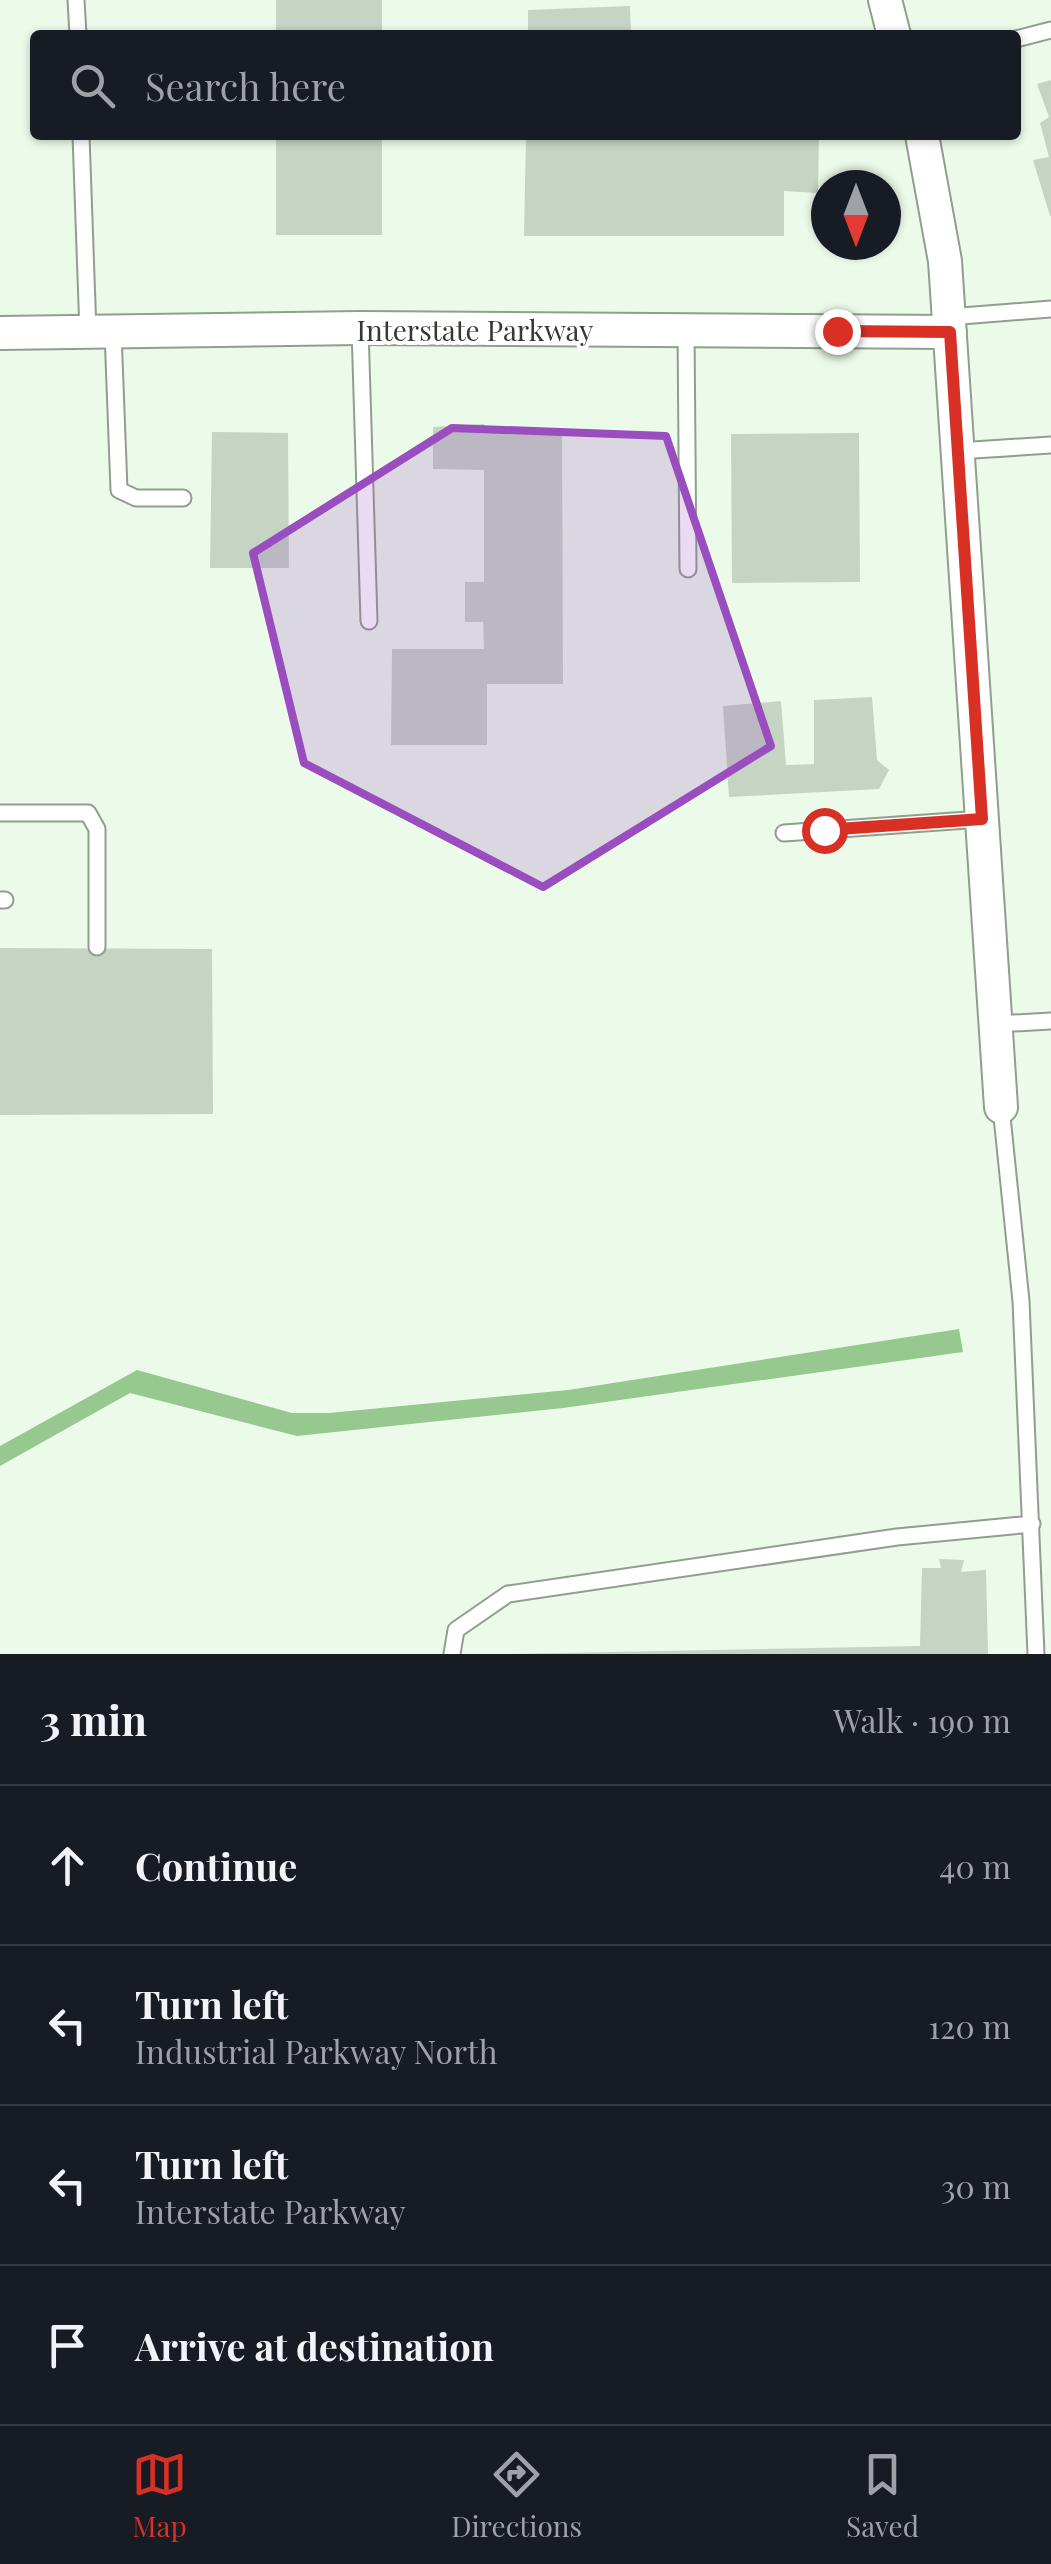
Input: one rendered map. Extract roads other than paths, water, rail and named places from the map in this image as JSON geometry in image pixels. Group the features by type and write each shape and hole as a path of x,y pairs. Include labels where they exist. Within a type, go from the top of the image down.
{"street":[{"path":"885,0 893,30"},
{"path":"923,140 945,261 1001,1107"},
{"name":"Interstate Parkway","path":"0,333 360,328 686,330 950,324"}],"lane":[{"path":"76,0 78,30"},
{"path":"1021,38 1051,30"},
{"path":"82,140 119,490 136,498 183,498"},
{"path":"950,324 1051,310"},
{"path":"360,328 369,621"},
{"path":"686,330 688,569"},
{"path":"958,451 1051,445"},
{"path":"0,813 88,814 97,829 97,947"},
{"path":"784,832 982,819"},
{"path":"996,1024 1051,1021"},
{"path":"1001,1107 1021,1301 1036,1654"},
{"path":"452,1654 456,1630 508,1594 897,1537 1032,1524"}]}
